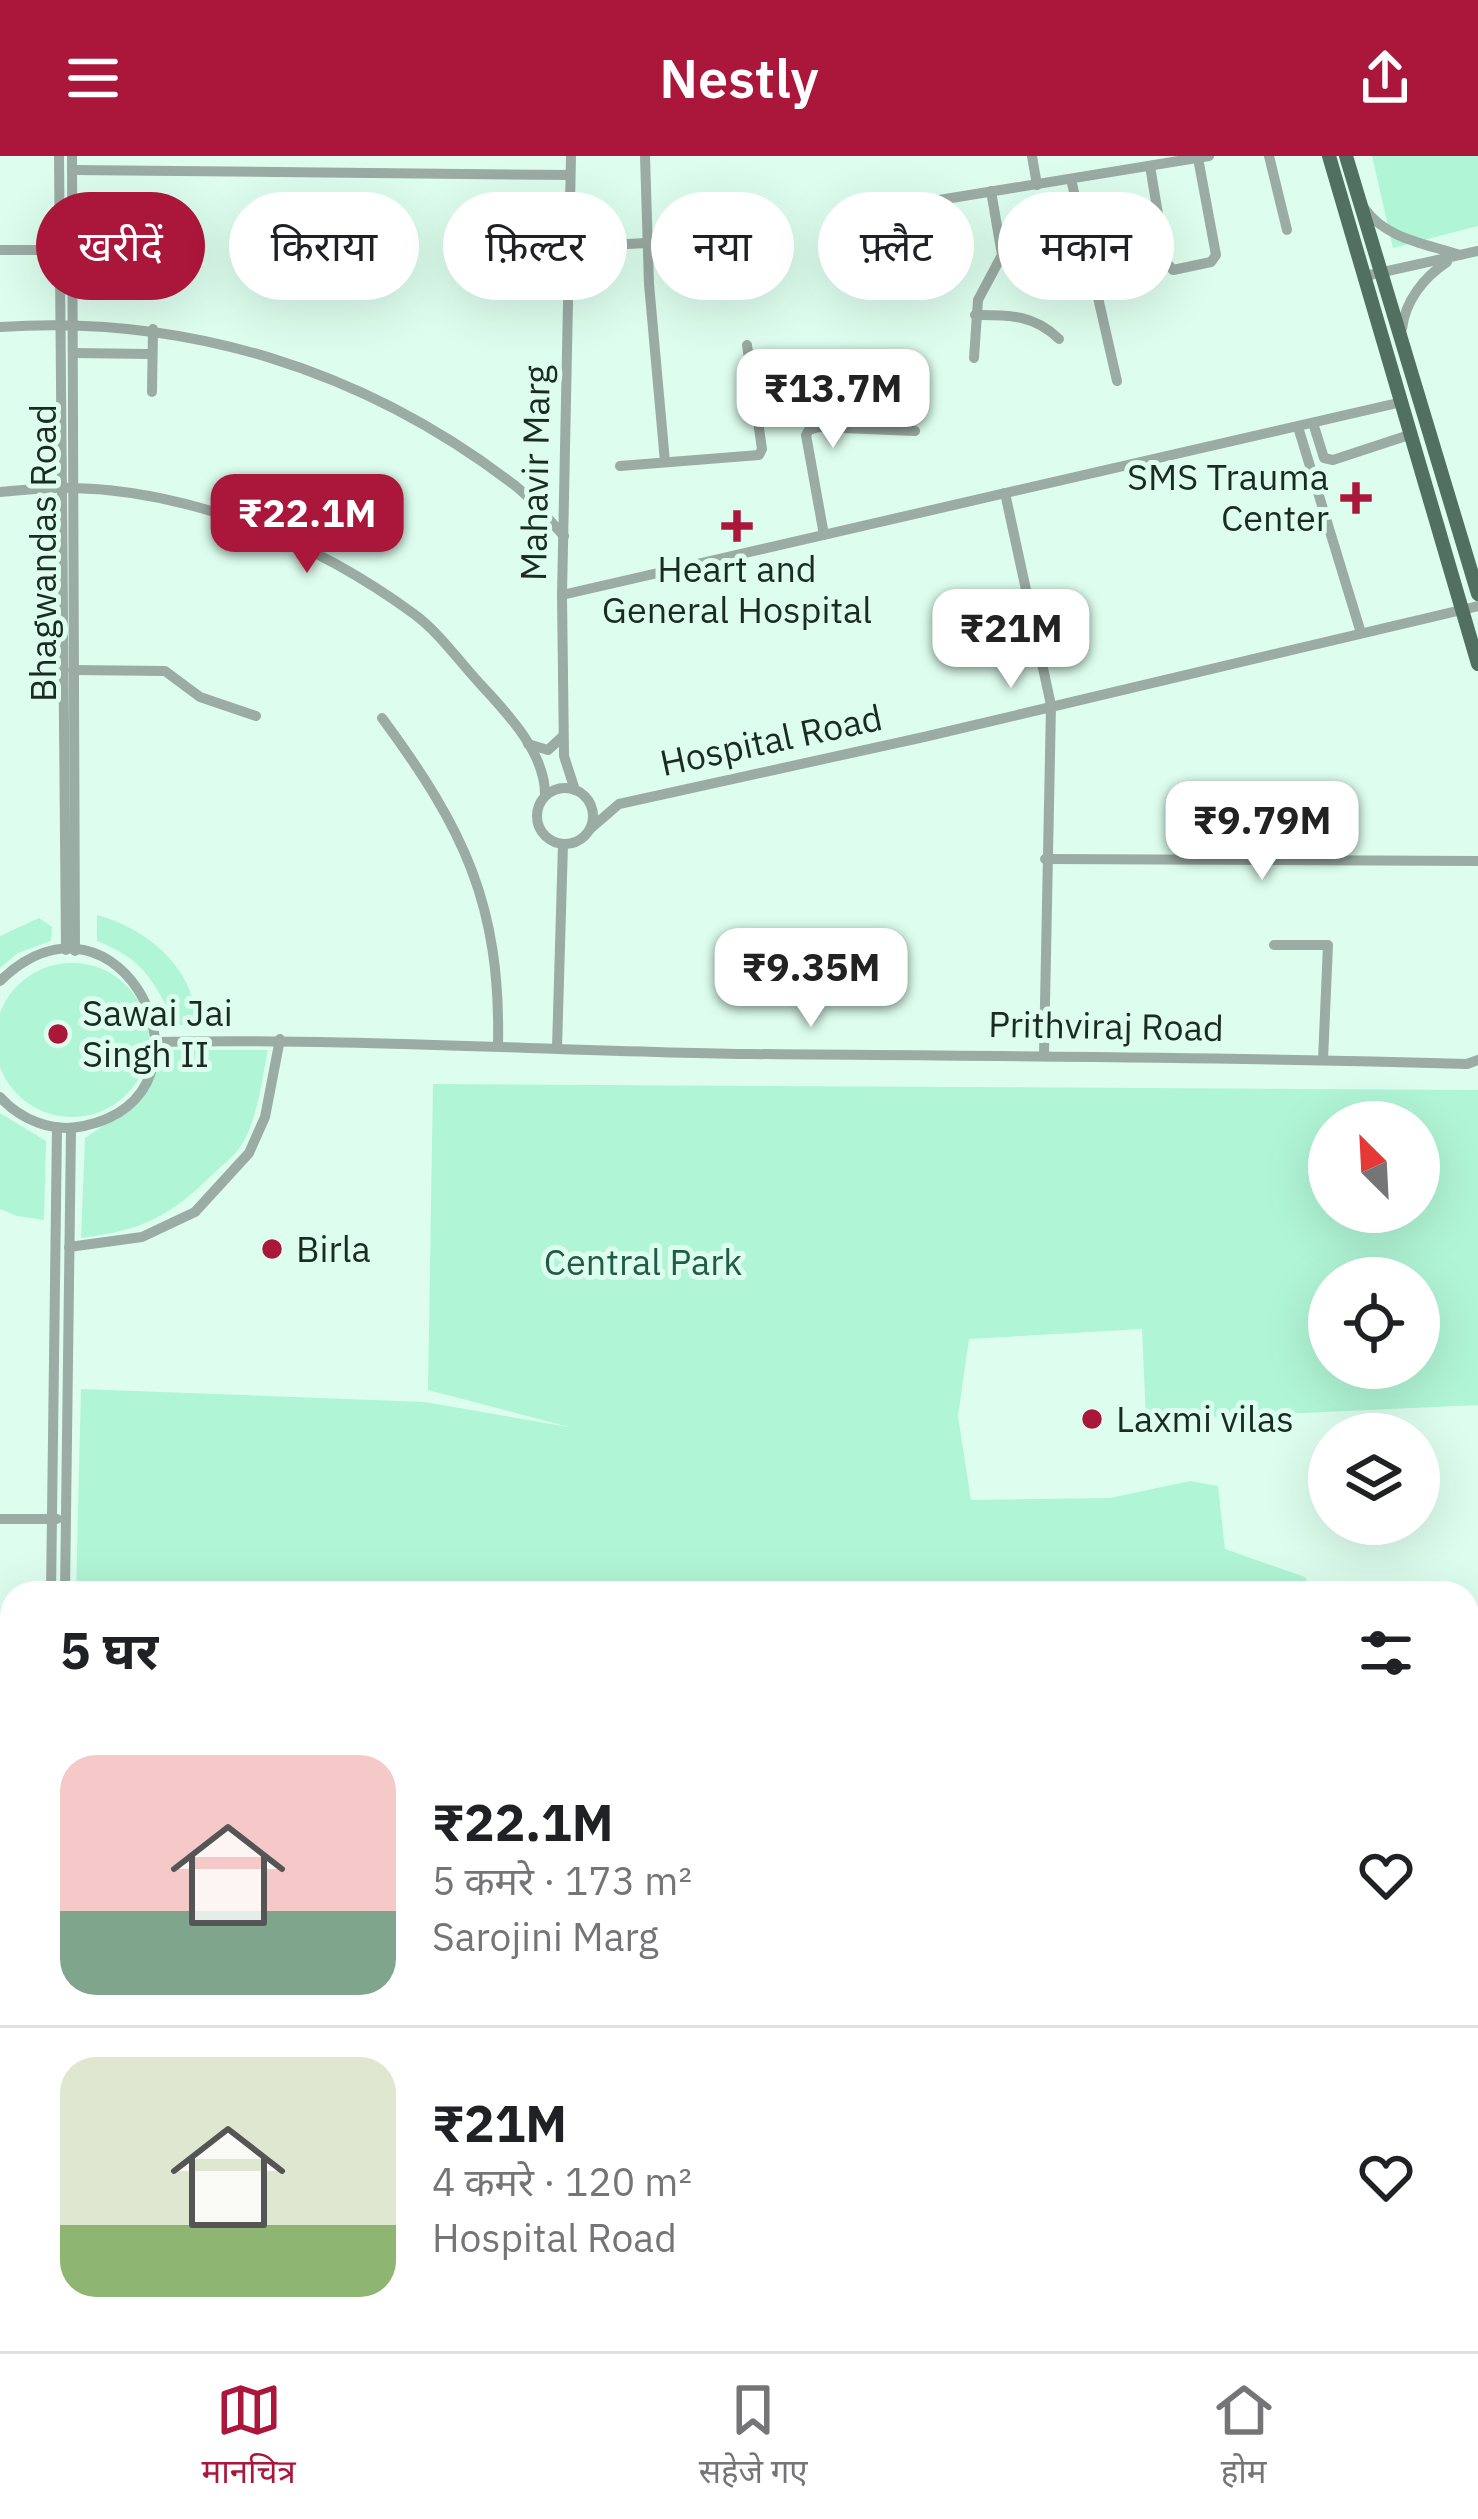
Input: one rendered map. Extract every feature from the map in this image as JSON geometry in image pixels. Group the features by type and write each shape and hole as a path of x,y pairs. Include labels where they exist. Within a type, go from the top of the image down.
{"main road":[{"path":"1329,156 1412,434 1472,608 1478,664"},
{"path":"1346,156 1478,594"}],"street":[{"name":"Bhagwandas Road","path":"59,156 59,192"},
{"name":"Mahavir Marg","path":"571,156 571,192"},
{"path":"645,156 647,243 665,462"},
{"path":"1032,156 1037,184"},
{"path":"1269,156 1287,230"},
{"path":"974,194 1203,157 1216,255 1211,262 1173,269 1166,262 1150,166"},
{"name":"Bhagwandas Road","path":"71,951 65,488 72,163"},
{"path":"72,163 571,176"},
{"path":"1071,179 1117,381"},
{"path":"974,358 975,315 1002,255 991,191"},
{"path":"1360,202 1373,220 1399,236 1460,255"},
{"path":"627,244 647,243"},
{"path":"0,250 36,250"},
{"path":"1365,276 1478,251"},
{"path":"1401,337 1406,309 1423,281 1460,255"},
{"name":"Bhagwandas Road","path":"65,300 74,352 65,488 73,670 71,951"},
{"name":"Mahavir Marg","path":"568,300 563,734 568,775 575,790"},
{"path":"975,315 1018,315 1059,339"},
{"path":"0,327 68,323 153,329 210,339 333,380 428,428 516,486 564,536"},
{"path":"152,392 153,329"},
{"path":"620,466 759,455 762,449 747,344"},
{"path":"74,352 151,354"},
{"path":"562,595 1402,402"},
{"path":"1313,423 1324,458 1333,460 1412,434"},
{"path":"1298,427 1361,633"},
{"path":"824,535 806,435 809,430 915,431"},
{"path":"0,492 65,488 125,492 218,512 314,552 417,616 505,710 542,770 545,796 537,822 547,838 563,844 579,841 590,829 590,802 575,790 559,788 545,796"},
{"path":"1005,493 1051,705 1044,1054"},
{"name":"Hospital Road","path":"590,829 620,804 1472,608"},
{"path":"73,670 165,671 200,697 256,716"},
{"path":"382,718 429,781 479,882 499,995 498,1046"},
{"path":"527,743 548,750 563,734"},
{"path":"590,802 620,804"},
{"path":"557,1048 563,844"},
{"path":"1045,859 1478,861"},
{"path":"1274,945 1328,945 1323,1060"},
{"path":"0,981 31,958 71,951 112,962 140,988 156,1042 150,1070 125,1106 100,1121 64,1128 22,1116 0,1097"},
{"path":"69,1247 142,1238 195,1212 249,1153 265,1117 280,1039"},
{"name":"Prithviraj Road","path":"156,1042 280,1039 745,1054 1044,1054 1474,1065"},
{"path":"52,1581 60,1520 69,1247 64,1128"},
{"path":"64,1128 60,1520 64,1581"},
{"path":"0,1519 60,1520"}],"green space":[{"path":"1372,156 1478,156 1478,226 1393,248"},
{"path":"97,915 134,930 165,954 188,986 197,1025 177,1025 138,965 97,941"},
{"path":"39,918 52,927 51,941 18,953 0,968 0,936"},
{"path":"57,964 87,964 115,976 136,997 148,1025 148,1055 136,1083 115,1104 87,1116 57,1116 29,1104 8,1083 -1,1063 -1,1017 8,997 29,976"},
{"path":"167,1050 268,1050 251,1126 239,1149 168,1212 137,1226 81,1238 85,1138 130,1108"},
{"name":"Central Park","path":"433,1084 1478,1090 1478,1405 1146,1420 1142,1329 969,1339 958,1416 971,1500 1110,1498 1190,1481 1218,1486 1225,1549 1307,1581 76,1581 81,1389 425,1402 569,1427 428,1390"},
{"path":"0,1113 46,1141 44,1220 0,1209"}],"place":[{"name":"SMS Trauma Center","path":"1356,498"},
{"name":"Heart and General Hospital","path":"737,526"},
{"name":"Sawai Jai Singh II","path":"58,1034"},
{"name":"Birla","path":"272,1249"},
{"name":"Laxmi vilas","path":"1092,1419"}]}
